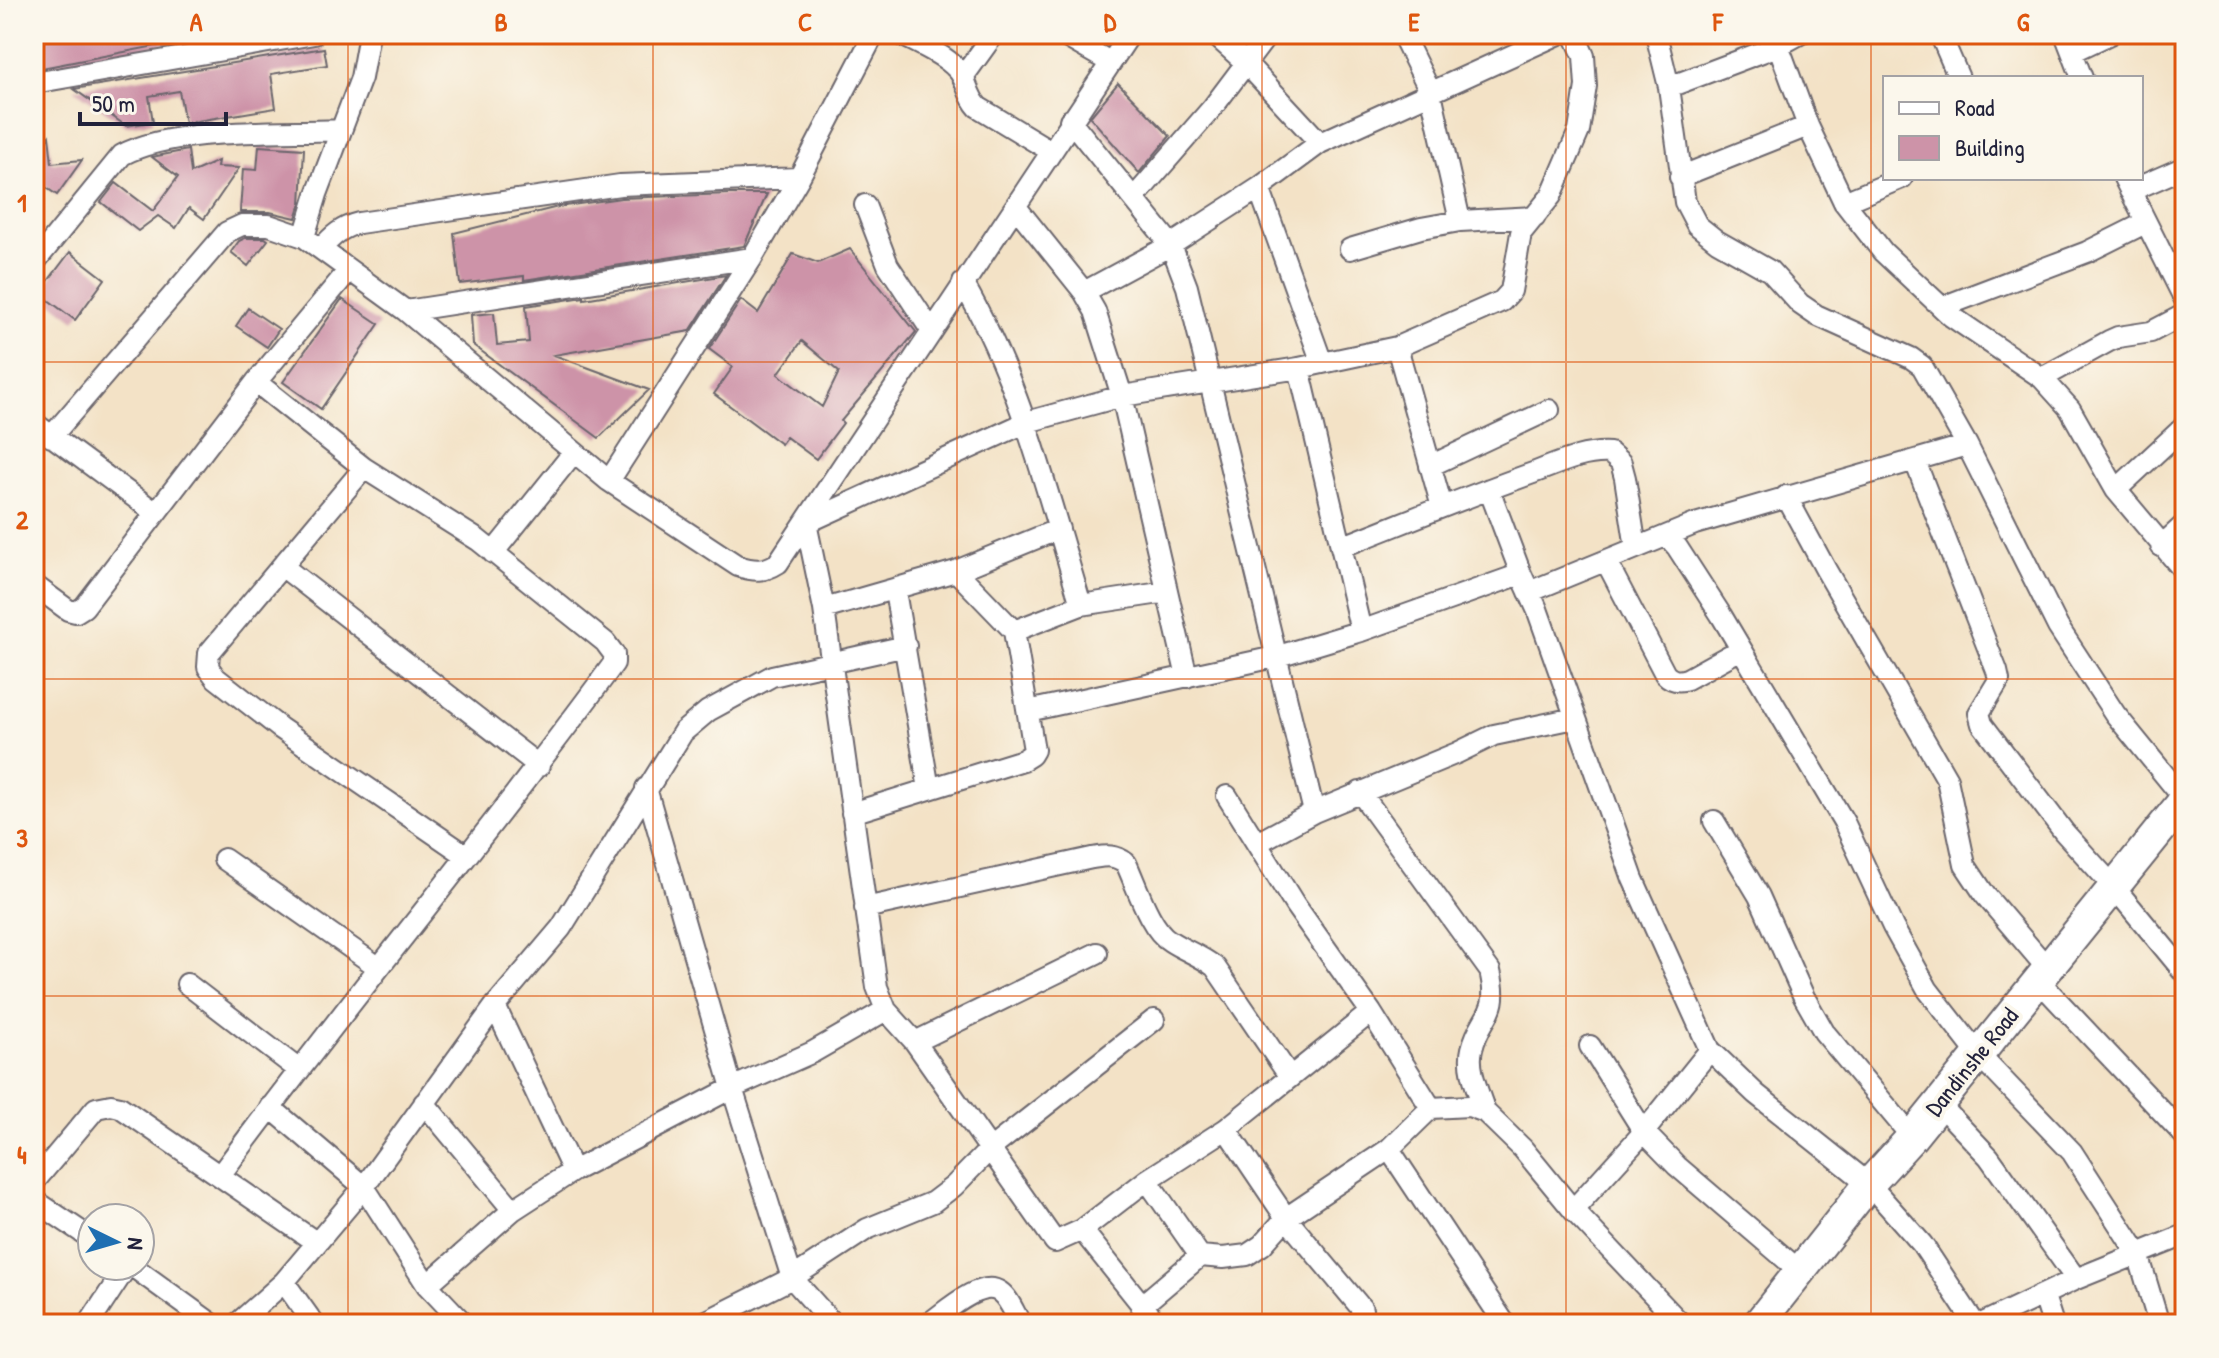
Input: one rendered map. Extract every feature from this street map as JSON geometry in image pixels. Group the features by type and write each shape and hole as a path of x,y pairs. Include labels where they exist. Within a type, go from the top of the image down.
{"street":[{"path":"34,83 314,34"},
{"path":"312,243 317,194 361,78 369,34"},
{"path":"609,481 752,258 799,178 874,34"},
{"path":"900,34 955,66 963,77 969,98 978,107 1051,151"},
{"path":"963,77 994,34"},
{"path":"1061,34 1110,62"},
{"path":"51,437 227,232 242,225 269,225 312,243 406,311 609,481 738,566 754,571 768,569 778,563 806,523 931,330 1016,207 1070,120 1130,34"},
{"path":"1214,34 1245,62 1320,143"},
{"path":"1134,198 1181,146 1268,34"},
{"path":"1402,34 1431,93 1460,221"},
{"path":"1084,292 1171,245 1259,188 1320,143 1559,34"},
{"path":"806,523 1027,422 1122,396 1299,368 1397,347 1502,301 1511,291 1521,233 1551,196 1579,131 1586,86 1584,56 1574,34"},
{"path":"1656,34 1669,87 1685,202 1697,225 1717,241 1770,271 1800,304 1816,315 1911,358 1922,366 1967,445 2058,627 2115,714 2183,806"},
{"path":"1669,87 1776,40 1800,34"},
{"path":"1940,34 1958,76"},
{"path":"2081,76 2068,43 2110,34"},
{"path":"1776,40 1808,126 1844,202 1883,252 1942,307 2042,378 2070,409 2116,490 2185,572"},
{"path":"1070,120 1171,245 1187,287 1314,812"},
{"path":"1680,177 1808,126"},
{"path":"34,263 122,155 134,148 188,137 341,130"},
{"path":"2185,167 2127,185 2185,300"},
{"path":"312,243 330,238 346,226 359,223 620,185 799,178"},
{"path":"1844,202 1897,180"},
{"path":"1259,188 1322,363"},
{"path":"865,205 888,265 931,330"},
{"path":"1016,207 1084,292 1095,311 1122,396 1187,677"},
{"path":"1350,249 1421,228 1460,221 1535,217"},
{"path":"1942,307 2087,252 2145,223"},
{"path":"406,311 752,258"},
{"path":"34,585 68,610 76,612 84,607 256,382 349,270"},
{"path":"963,283 993,338 1027,422 1081,605"},
{"path":"2042,378 2109,341 2151,332 2185,314"},
{"path":"1397,347 1442,507"},
{"path":"1299,368 1361,631"},
{"path":"221,1174 378,967 539,766 614,663 614,654 605,642 478,540 364,468 256,382"},
{"path":"1430,466 1549,410"},
{"path":"34,423 156,513"},
{"path":"2116,490 2185,426"},
{"path":"1028,711 1275,657 1606,561 1695,524 1967,445"},
{"path":"493,553 574,452"},
{"path":"1341,547 1489,489 1580,456 1600,452 1610,453 1621,463 1636,548"},
{"path":"1915,461 1997,671 1999,680 1983,705 1979,718 2064,832 2185,973"},
{"path":"364,468 209,653 208,667 216,678 280,728 467,856"},
{"path":"1489,489 1633,879 1710,1050 1756,1094 1869,1184 1922,1244 1978,1324 2076,1279 2185,1235"},
{"path":"1786,496 1947,779 1965,865 2043,974 2185,1136"},
{"path":"806,523 824,609 877,987 886,1010 915,1042 1055,1242 1082,1230 1147,1180 1226,1129 1371,1012"},
{"path":"2161,546 2185,524"},
{"path":"824,609 956,571 1059,529"},
{"path":"1667,536 1741,649 1850,831 1893,927 1928,990 1978,1054 2072,1152 2138,1254 2159,1324"},
{"path":"1606,561 1671,680 1679,682 1687,679 1741,649"},
{"path":"282,566 539,766"},
{"path":"852,813 1031,755 1034,741 1014,631 956,571"},
{"path":"895,591 929,789"},
{"path":"1014,631 1081,605 1167,592"},
{"path":"237,1324 284,1282 364,1187 495,1006 561,928 683,732 708,711 772,676 906,646"},
{"path":"1257,843 1314,812 1494,735 1575,718"},
{"path":"646,788 732,1088 792,1278 833,1324"},
{"path":"1360,792 1490,971 1495,991 1492,1009 1480,1030 1471,1058 1485,1112"},
{"path":"1227,796 1295,905 1371,1012 1431,1108"},
{"name":"Dandinshe Road","path":"1758,1324 1869,1184 1912,1137 1937,1102 2183,806"},
{"path":"1714,821 1759,896 1804,997 1824,1032 1912,1137"},
{"path":"865,908 1092,858 1118,857 1126,863 1157,931 1168,941 1202,956 1215,967 1290,1077"},
{"path":"224,859 378,967"},
{"path":"915,1042 1097,953"},
{"path":"187,984 299,1070"},
{"path":"495,1006 573,1171"},
{"path":"427,1285 513,1210 573,1171 732,1088 813,1052 886,1010"},
{"path":"701,1324 792,1278 867,1229 933,1202 954,1186 990,1149 1154,1020"},
{"path":"1590,1046 1644,1132 1677,1166 1801,1272"},
{"path":"1573,1210 1644,1132 1710,1050"},
{"path":"1937,1102 1989,1157 2076,1279"},
{"path":"424,1103 513,1210"},
{"path":"34,1182 96,1108 111,1105 120,1107 221,1174 317,1243"},
{"path":"1141,1306 1200,1256 1223,1258 1247,1255 1262,1245 1286,1218 1389,1149 1431,1108 1469,1106 1485,1112 1523,1149 1573,1210 1681,1324"},
{"path":"270,1107 364,1187 427,1285 464,1324"},
{"path":"1226,1129 1286,1218 1362,1309"},
{"path":"1389,1149 1505,1324"},
{"path":"1147,1180 1200,1256"},
{"path":"34,1200 76,1228"},
{"path":"1082,1230 1157,1324"},
{"path":"89,1324 119,1282"},
{"path":"153,1282 212,1324"},
{"path":"284,1282 314,1324"},
{"path":"928,1324 978,1289 991,1288 1002,1293 1021,1324"},
{"path":"2044,1296 2053,1324"},
{"path":"34,1316 46,1324"}],"building":[{"path":"35,34 176,34 176,42 42,68"},
{"path":"324,48 327,65 271,74 276,108 185,123 179,91 149,96 153,122 126,126 74,89"},
{"path":"1118,83 1170,136 1139,173 1090,117"},
{"path":"49,136 52,163 82,160 57,195 34,179 34,157"},
{"path":"259,146 304,149 301,203 296,218 270,212 240,212 243,169 257,170"},
{"path":"188,150 191,173 218,161 217,167 239,168 204,219 189,208 176,228 158,216 138,231 101,202 116,183 153,211 178,177 152,157"},
{"path":"767,194 744,246 524,280 524,276 460,284 454,233 558,207 621,198"},
{"path":"245,238 268,240 248,266 231,252"},
{"path":"850,249 916,332 841,421 843,423 816,459 786,437 781,444 714,394 733,367 709,349 741,300 758,313 793,254 818,263","holes":["802,341 839,372 822,407 778,374"]},
{"path":"70,252 105,279 75,320 39,293"},
{"path":"726,275 690,331 554,355 649,390 599,438 473,345 471,315 494,313 497,345 529,342 526,306"},
{"path":"342,299 379,324 321,409 283,382"},
{"path":"248,308 279,329 267,347 236,326"}]}
